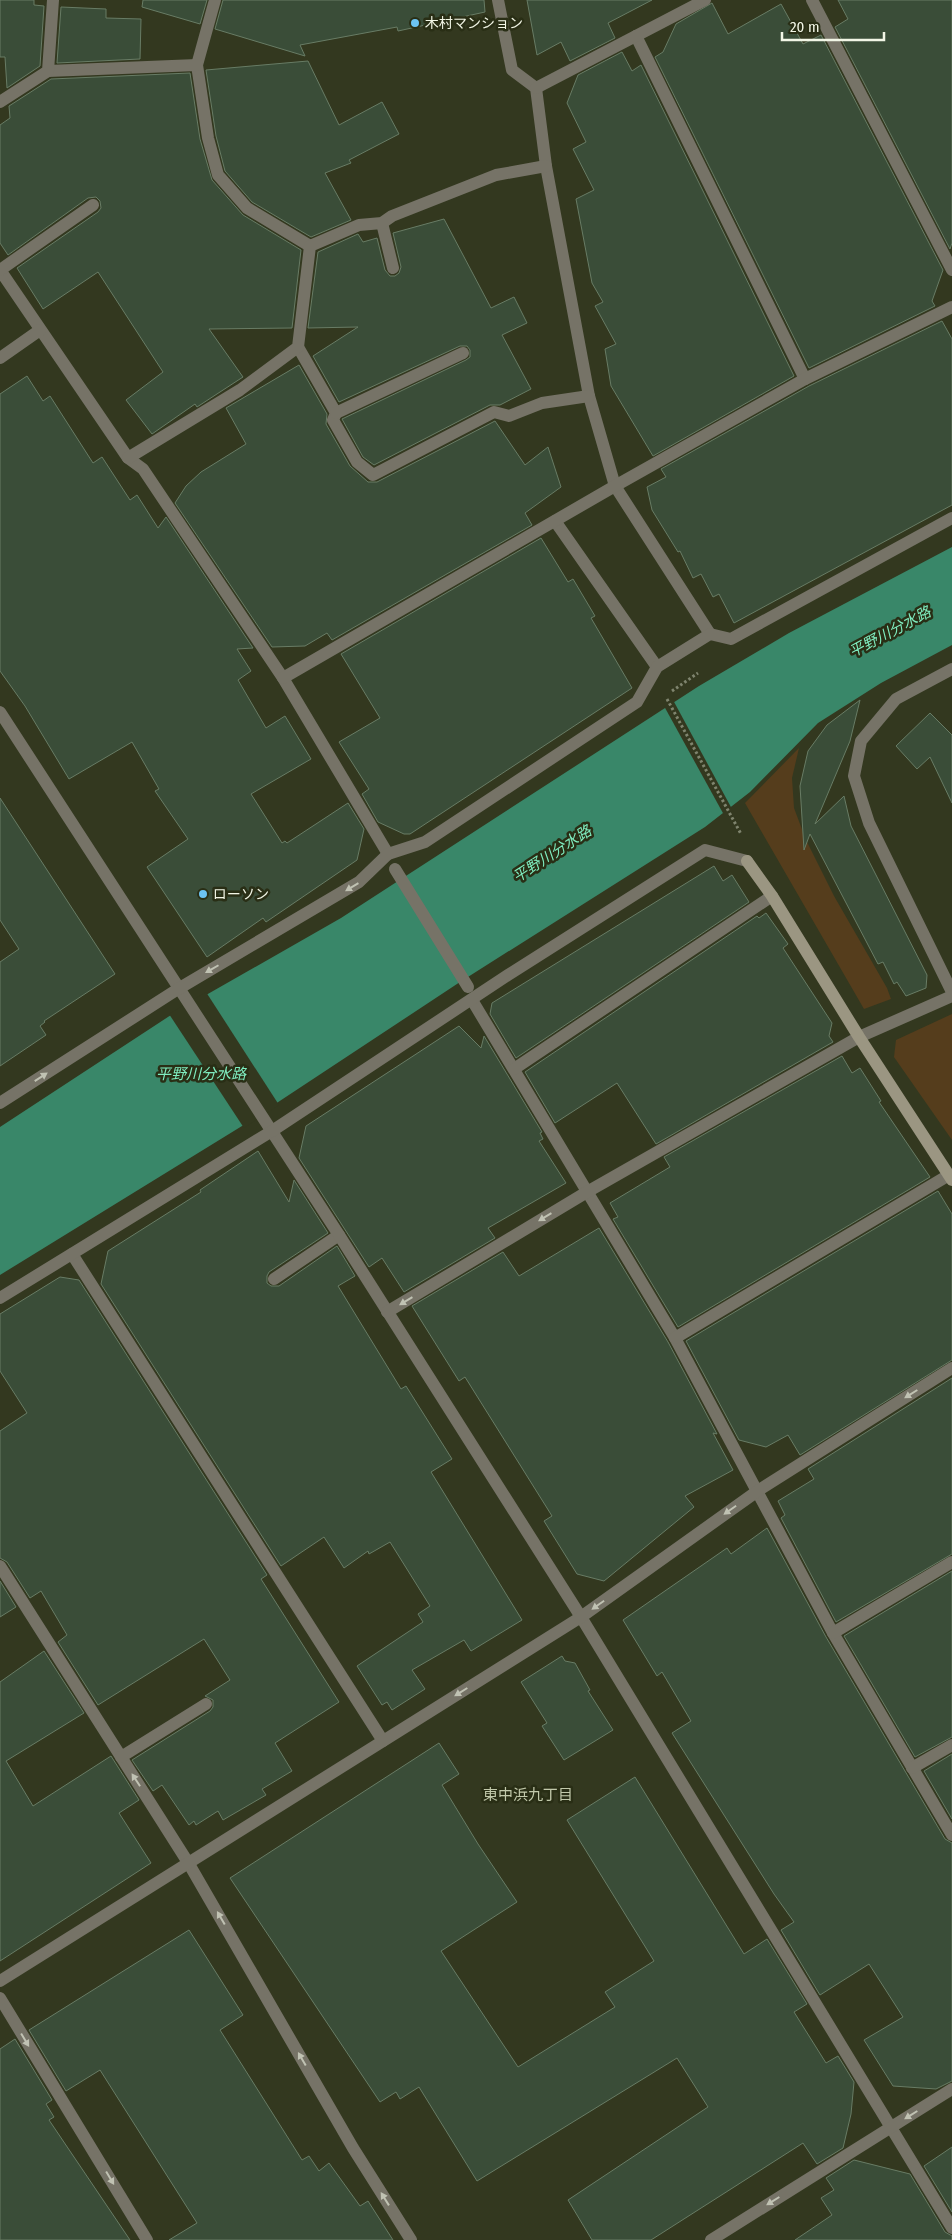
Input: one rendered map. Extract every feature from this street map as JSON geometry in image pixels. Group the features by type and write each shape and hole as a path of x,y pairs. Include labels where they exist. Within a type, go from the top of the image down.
{"street":[{"path":"48,71 53,0"},
{"path":"215,0 198,65 208,138 218,176 247,208 310,246"},
{"path":"498,0 512,70 536,88 546,166 590,396 615,486 710,634 731,640 952,518"},
{"path":"536,88 704,0"},
{"path":"812,0 952,270"},
{"path":"636,36 805,379"},
{"path":"0,102 48,71 198,65"},
{"path":"310,246 360,225 382,223 392,216 496,175 546,166"},
{"path":"93,205 0,270 128,458 143,469 283,678 388,854"},
{"path":"382,223 393,268"},
{"path":"310,246 298,347 336,413"},
{"path":"283,678 555,520 805,379 952,308"},
{"path":"0,358 40,330"},
{"path":"128,458 240,390 298,347"},
{"path":"462,353 336,413 333,420 357,462 373,475 494,412 509,416 542,403 590,396"},
{"path":"555,520 657,666"},
{"path":"0,1103 178,989 359,882 388,854 425,842 638,702 657,666 710,634"},
{"path":"952,669 896,699 861,741 854,776 869,823 952,992"},
{"path":"0,712 339,1235 581,1617 952,2228"},
{"path":"0,1298 72,1254 470,993 705,850 747,861 772,896 859,1037 951,1178 675,1338"},
{"path":"395,869 675,1338 759,1490 833,1634 952,1835"},
{"path":"514,1069 772,896"},
{"path":"387,1312 587,1192 859,1037 952,996"},
{"path":"274,1279 339,1235"},
{"path":"72,1254 383,1741"},
{"path":"0,1981 581,1617 759,1490 952,1368"},
{"path":"833,1634 952,1562"},
{"path":"0,1566 189,1864 353,2148 411,2240"},
{"path":"121,1757 206,1704"},
{"path":"912,1768 952,1745"},
{"path":"0,1998 147,2240"},
{"path":"711,2240 952,2089"}],"path":[{"path":"698,673 666,696 735,824"}],"shaded area":[{"path":"799,748 792,778 794,808 806,840 834,896 887,988 891,999 864,1009 745,803"},
{"path":"952,1014 952,1140 894,1057 896,1040"}],"water":[{"name":"平野川分水路","path":"952,547 952,645 881,683 818,723 750,792 705,827 460,982 242,1126 0,1275 0,1127 171,1015 341,918 699,686 789,633"}],"pier":[{"path":"673,700 732,809 724,815 664,706"},
{"path":"206,992 279,1105 244,1128 169,1014"}],"building":[{"path":"0,0 34,0 34,5 44,6 40,66 7,88 5,57 0,57"},
{"path":"143,0 207,0 200,24 142,7"},
{"path":"223,0 484,0 485,12 398,31 397,27 300,45 305,56 215,29"},
{"path":"527,0 652,0 608,23 615,38 570,61 561,42 537,55"},
{"path":"838,0 952,0 952,243 950,249 835,27 848,19"},
{"path":"712,3 728,34 781,4 803,44 821,35 943,270 932,301 935,306 809,368 655,57 663,52 676,24"},
{"path":"61,7 106,9 106,18 141,19 140,59 57,63"},
{"path":"622,52 632,71 641,65 794,376 653,456 611,386 605,349 616,344 595,306 603,302 592,283 576,199 594,190 573,149 586,142 567,103 578,75"},
{"path":"308,61 339,125 382,102 399,134 349,160 351,163 325,173 351,220 311,237 252,202 225,171 216,136 206,70"},
{"path":"190,73 200,139 212,180 243,215 301,250 292,328 209,329 243,377 197,407 195,404 152,434 126,400 163,372 98,272 43,309 17,268 98,212 101,208 100,201 96,197 88,198 8,255 0,243 0,125 10,118 9,106 51,79"},
{"path":"444,219 491,308 514,297 527,323 502,335 531,389 500,405 490,405 374,465 363,457 342,419 466,360 470,357 470,350 467,346 460,346 339,402 313,356 358,327 308,328 318,252 358,234 363,242 377,238 385,270 390,276 395,276 399,273 401,267 393,233"},
{"path":"942,321 952,339 952,505 734,623 719,594 713,597 701,574 693,578 680,551 678,552 652,510 647,487 666,477 661,469 809,386"},
{"path":"299,365 327,414 326,424 350,466 368,482 377,482 495,421 525,465 548,447 561,487 525,513 532,525 332,640 327,633 305,646 272,647 175,503 186,486 201,472 246,444 226,408"},
{"path":"27,376 43,401 50,396 93,463 102,457 130,500 137,495 158,528 166,517 253,648 237,649 251,671 238,680 266,728 285,716 311,759 251,794 282,843 285,841 287,843 348,803 364,829 357,860 266,922 263,918 207,957 147,867 188,839 155,791 159,789 132,742 69,779 25,706 0,671 0,394"},
{"path":"541,538 568,582 573,579 595,616 591,618 632,688 410,834 404,834 378,822 362,794 369,789 339,742 380,718 341,654"},
{"path":"860,700 850,741 815,824 844,796 851,826 927,975 926,988 906,996 897,982 894,984 883,962 878,964 810,834 804,850 800,786 808,751 827,725"},
{"path":"930,713 952,735 952,803 930,757 917,769 896,746"},
{"path":"0,798 115,974 44,1021 40,1026 46,1035 0,1066 0,962 19,949 0,920"},
{"path":"714,866 723,881 732,875 749,902 516,1058 490,1014 492,1003"},
{"path":"766,913 788,944 783,948 832,1023 829,1036 833,1042 656,1144 617,1083 555,1123 525,1072 757,916 759,918"},
{"path":"459,1026 481,1048 484,1036 542,1132 540,1133 543,1139 539,1141 566,1183 488,1228 495,1238 404,1292 382,1258 369,1267 299,1158 306,1126"},
{"path":"842,1056 852,1073 860,1068 881,1101 879,1102 930,1177 678,1327 613,1219 618,1217 610,1203 670,1167 664,1157"},
{"path":"258,1151 289,1202 294,1180 328,1233 269,1272 267,1283 271,1286 279,1286 337,1246 355,1276 338,1286 401,1389 406,1386 452,1459 431,1472 522,1620 471,1651 464,1640 412,1670 425,1689 392,1710 387,1702 382,1705 357,1666 423,1622 418,1614 430,1606 390,1542 369,1554 368,1551 344,1568 324,1537 281,1566 101,1284 108,1251 201,1192 200,1190"},
{"path":"938,1191 952,1214 952,1360 800,1455 788,1435 766,1447 739,1440 686,1341"},
{"path":"599,1228 668,1342 717,1434 713,1433 733,1470 685,1496 694,1507 604,1581 577,1574 544,1521 552,1516 465,1377 459,1381 412,1306 503,1252 519,1276"},
{"path":"60,1277 79,1280 267,1575 261,1579 339,1702 275,1743 292,1771 262,1789 266,1795 223,1820 218,1811 196,1825 194,1821 189,1825 162,1785 153,1791 132,1760 210,1711 213,1707 213,1700 205,1696 230,1680 204,1639 98,1705 58,1642 67,1635 41,1591 30,1598 7,1562 0,1558 0,1431 27,1413 0,1371 0,1314"},
{"path":"952,1378 952,1554 836,1622 781,1518 785,1515 778,1501 814,1479 808,1469"},
{"path":"767,1528 826,1637 945,1839 952,1843 952,2081 936,2089 893,2086 864,2040 903,2017 869,1964 820,1995 781,1930 794,1922 774,1894 672,1733 691,1721 662,1672 657,1676 623,1620 727,1548 731,1554"},
{"path":"952,1571 952,1737 915,1757 844,1636"},
{"path":"0,1581 16,1607 0,1617"},
{"path":"44,1651 84,1713 6,1761 33,1806 111,1756 139,1800 119,1813 151,1863 0,1961 0,1682"},
{"path":"562,1656 565,1661 575,1663 590,1690 588,1691 613,1730 564,1760 542,1726 547,1723 521,1682"},
{"path":"439,1743 459,1774 442,1785 478,1844 517,1902 441,1951 518,2067 615,2007 605,1992 654,1961 567,1820 635,1777 744,1954 767,1939 807,2004 794,2012 826,2063 838,2056 854,2082 851,2114 843,2148 817,2164 803,2143 651,2240 592,2240 568,2200 708,2107 677,2058 477,2181 419,2087 400,2099 396,2092 380,2102 230,1878"},
{"path":"952,1754 952,1819 924,1771"},
{"path":"189,1930 243,2015 220,2030 302,2160 309,2156 319,2171 329,2163 360,2206 368,2201 393,2240 169,2240 197,2223 100,2070 66,2091 29,2030"},
{"path":"15,2039 52,2100 46,2104 54,2117 49,2120 130,2240 0,2240 0,2049"},
{"path":"952,2147 952,2212 924,2166"},
{"path":"854,2160 910,2174 945,2232 952,2236 952,2240 795,2240 832,2215 821,2198 834,2190 826,2178"}],"place":[{"name":"木村マンション","path":"415,23"},
{"name":"ローソン","path":"203,894"}],"district":[{"name":"東中浜九丁目","path":"528,1795"}]}
